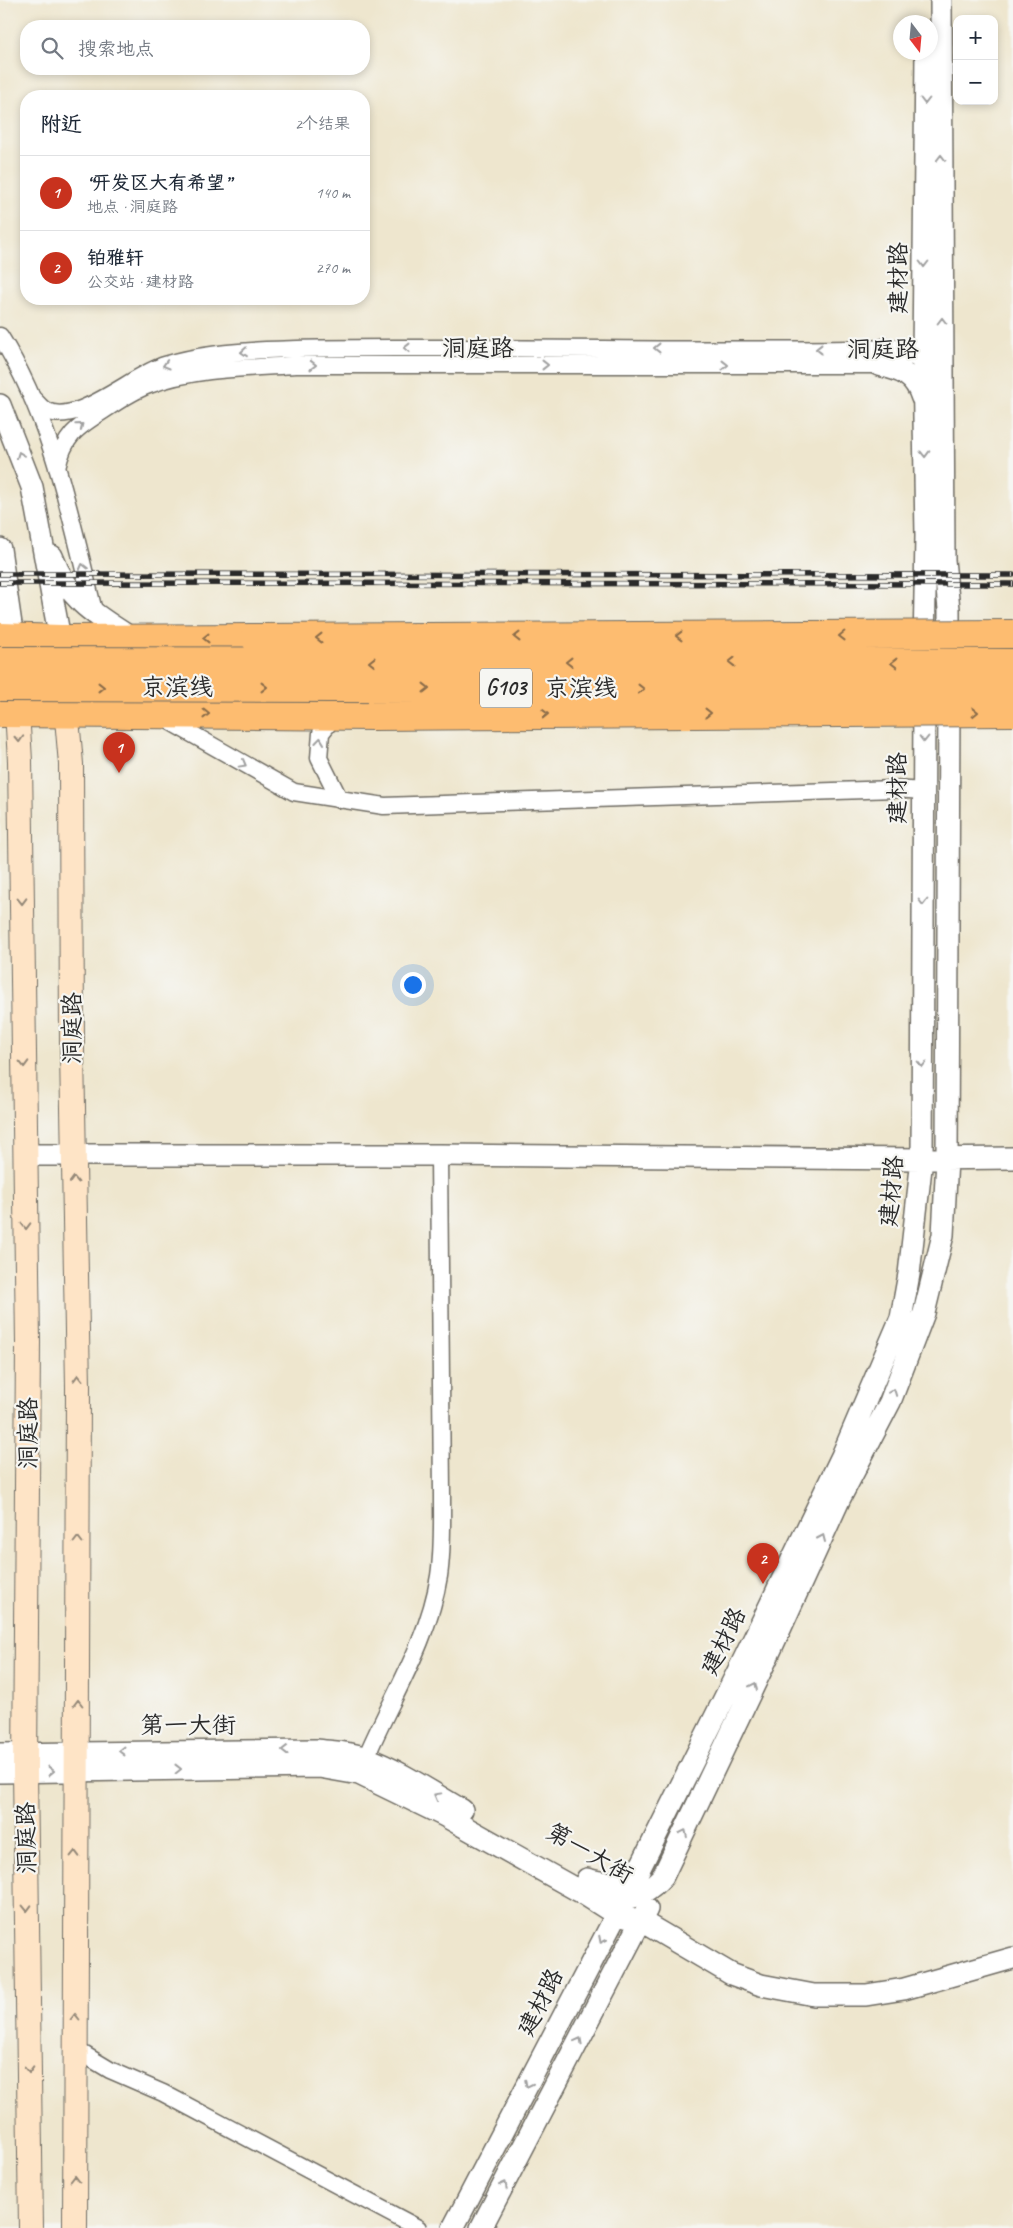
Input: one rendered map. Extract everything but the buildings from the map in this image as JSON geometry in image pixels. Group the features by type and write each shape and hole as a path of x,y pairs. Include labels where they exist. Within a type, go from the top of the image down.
{"highway":[{"path":"6,638 133,639 1013,634"},
{"name":"京滨线","path":"0,662 1013,663"},
{"name":"京滨线","path":"0,686 1013,690"},
{"path":"9,713 155,713 334,717 1013,712"}],"main road":[{"name":"洞庭路","path":"6,638 9,713 20,761 28,1343 26,1762 31,2228"},
{"name":"洞庭路","path":"60,639 71,764 78,1387 75,2228"}],"street":[{"path":"926,0 926,15"},
{"path":"882,357 902,351 931,358 941,0"},
{"name":"建材路","path":"453,2228 620,1907 744,1659 842,1456 901,1318 909,1274 922,1159 926,536 933,405 926,60"},
{"path":"0,336 32,398 57,468 95,615"},
{"name":"洞庭路","path":"32,398 44,410 56,414 68,413 84,408 141,374 164,365 214,354 252,351 364,348 882,357"},
{"path":"481,2228 641,1921 762,1669 840,1498 890,1402 924,1313 943,1235 947,1159 949,609 933,405 911,376 882,357"},
{"name":"洞庭路","path":"57,468 60,453 74,430 116,402 149,385 212,372 296,366 882,357"},
{"path":"0,405 32,487 56,567 67,589 95,615 133,639"},
{"path":"32,487 60,639"},
{"path":"0,549 6,638"},
{"path":"155,713 294,792 384,806 885,789 923,791"},
{"path":"334,717 321,732 319,758 340,800"},
{"path":"25,1155 1013,1158"},
{"path":"362,1766 404,1680 419,1642 439,1577 442,1547 442,1458 439,1155"},
{"name":"第一大街","path":"0,1754 26,1762 316,1750 362,1766 445,1816 583,1885 739,1978 778,1990 814,1996 850,1996 886,1992 1013,1958"},
{"name":"第一大街","path":"0,1772 26,1762"},
{"path":"583,1885 616,1882 628,1878 641,1865"},
{"path":"620,1907 646,1891 663,1876"},
{"path":"75,2050 110,2070 163,2093 418,2228"}],"railway":[{"path":"0,574 1013,575"},
{"path":"0,583 1013,584"}],"place":[{"name":"“开发区大有希望”","path":"119,773"},
{"name":"铂雅轩","path":"763,1584"}]}
